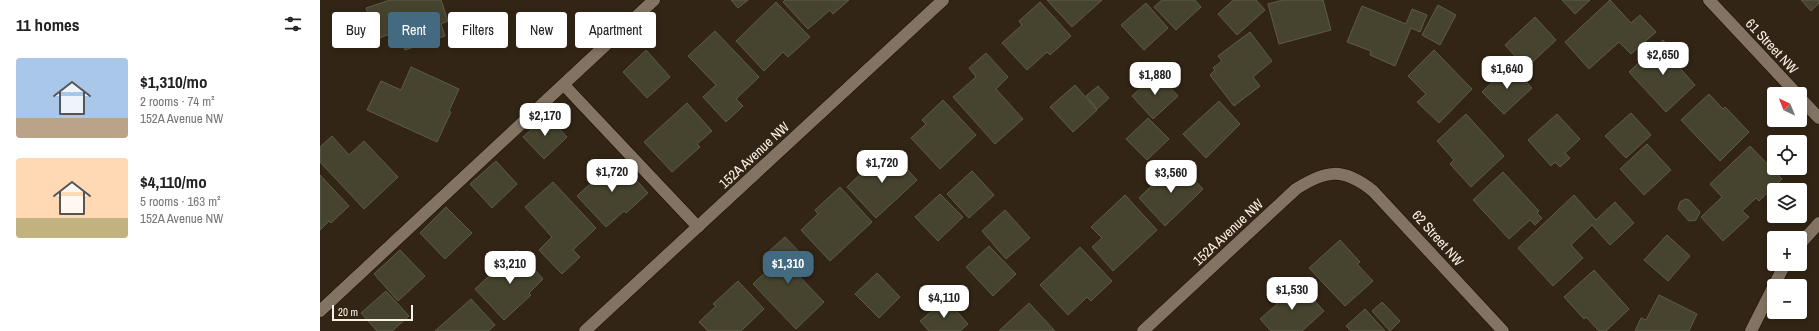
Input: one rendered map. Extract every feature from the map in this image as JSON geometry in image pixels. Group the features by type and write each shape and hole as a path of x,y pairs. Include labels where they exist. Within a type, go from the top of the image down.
{"street":[{"path":"320,311 654,0"},
{"name":"152A Avenue NW","path":"586,331 943,0"},
{"name":"61 Street NW","path":"1709,0 1790,87"},
{"path":"564,85 698,227"},
{"path":"1807,105 1819,118"},
{"name":"152A Avenue NW","path":"1143,331 1296,189 1314,178 1329,174 1344,174"},
{"name":"62 Street NW","path":"1344,174 1360,181 1384,201 1503,331"},
{"path":"1807,236 1819,223"},
{"path":"1751,331 1781,271"}],"building":[{"path":"390,0 441,0 448,21 441,24 445,36 440,38 440,12 388,12 388,35 380,38 380,12 367,12 366,8"},
{"path":"731,0 748,0 738,8"},
{"path":"785,0 849,0 833,14 830,10 808,29 783,2"},
{"path":"1047,0 1102,0 1072,27"},
{"path":"1162,0 1195,0 1201,7 1176,30 1154,7"},
{"path":"1233,0 1256,0 1265,10 1237,35 1218,14"},
{"path":"1283,0 1323,0 1331,30 1279,44 1268,4"},
{"path":"1562,0 1590,0 1575,14"},
{"path":"1610,0 1631,23 1640,15 1656,32 1631,54 1619,42 1589,69 1565,42"},
{"path":"1801,0 1819,0 1819,3 1811,11"},
{"path":"776,2 810,37 788,57 783,52 764,71 736,41"},
{"path":"1040,2 1071,36 1050,55 1047,52 1027,70 1002,43 1022,25 1019,21"},
{"path":"1146,3 1168,28 1144,50 1121,25"},
{"path":"1438,5 1456,15 1440,45 1422,35"},
{"path":"1362,6 1406,24 1412,9 1427,15 1420,32 1411,28 1395,66 1370,55 1371,51 1347,42"},
{"path":"1535,17 1556,40 1526,68 1505,45"},
{"path":"715,31 759,77 736,99 743,106 726,122 703,97 716,85 688,56"},
{"path":"1250,32 1272,61 1253,77 1260,86 1234,106 1210,75 1215,70 1213,68 1222,61 1218,56"},
{"path":"1663,40 1683,62 1678,66 1695,85 1666,112 1629,72"},
{"path":"646,50 670,77 647,98 623,72"},
{"path":"1434,50 1472,89 1439,123 1417,102 1426,94 1408,76"},
{"path":"986,53 1008,77 996,89 1023,119 995,144 953,97 976,77 969,68"},
{"path":"1510,65 1532,88 1504,114 1482,92"},
{"path":"411,67 459,89 449,111 451,112 437,142 367,110 381,81 401,90"},
{"path":"1157,73 1178,96 1153,119 1132,96"},
{"path":"1075,85 1097,110 1073,132 1050,107"},
{"path":"1098,86 1109,98 1097,109 1086,96"},
{"path":"1709,94 1723,109 1725,107 1749,132 1720,161 1681,120"},
{"path":"943,100 976,135 940,169 911,138 926,124 922,120"},
{"path":"1219,101 1240,124 1206,158 1183,134"},
{"path":"687,103 712,131 697,144 700,147 672,172 644,142"},
{"path":"1631,113 1651,135 1626,158 1605,136"},
{"path":"1466,114 1504,156 1471,187 1450,164 1454,160 1437,141"},
{"path":"1557,114 1580,139 1565,153 1570,158 1560,167 1555,162 1551,166 1528,140"},
{"path":"547,115 567,137 544,159 523,137"},
{"path":"1148,118 1169,139 1147,160 1126,139"},
{"path":"332,136 349,155 364,141 398,177 364,209 320,162 320,147"},
{"path":"1647,144 1671,170 1644,195 1620,169"},
{"path":"1750,146 1767,164 1767,175 1778,175 1782,179 1778,183 1767,183 1767,193 1759,201 1756,198 1742,211 1749,217 1723,241 1701,217 1722,197 1710,184"},
{"path":"890,151 917,180 876,218 847,187 873,162 875,164"},
{"path":"617,159 648,193 626,213 624,211 606,227 577,196"},
{"path":"496,161 517,184 492,208 470,184"},
{"path":"1177,161 1203,189 1165,226 1139,198"},
{"path":"972,171 994,195 969,218 947,194"},
{"path":"1503,172 1539,211 1537,213 1542,218 1535,225 1530,220 1509,239 1473,200"},
{"path":"320,175 349,206 331,223 329,221 320,230"},
{"path":"553,182 596,228 573,250 580,257 562,274 539,250 552,237 525,207"},
{"path":"840,187 872,222 830,261 801,230 818,214 815,210"},
{"path":"940,194 963,217 938,241 915,217"},
{"path":"1125,195 1157,230 1113,271 1092,247 1102,238 1091,227"},
{"path":"1574,195 1596,220 1615,202 1634,223 1610,245 1592,225 1571,245 1583,258 1553,286 1518,248"},
{"path":"1685,199 1689,200 1700,212 1696,220 1689,221 1678,209 1680,202"},
{"path":"446,207 472,233 445,259 420,233"},
{"path":"1005,210 1030,238 1006,259 982,231"},
{"path":"1667,235 1690,256 1668,281 1644,260"},
{"path":"785,237 809,262 796,273 824,302 796,329 753,284 776,262 767,253"},
{"path":"1340,240 1360,262 1357,264 1373,281 1345,306 1309,268"},
{"path":"989,246 1016,274 993,296 966,267"},
{"path":"1080,247 1112,281 1091,301 1087,297 1068,315 1040,285"},
{"path":"400,250 425,276 398,301 374,274"},
{"path":"517,250 543,279 529,293 531,295 504,320 475,289"},
{"path":"1594,270 1629,309 1606,331 1599,331 1586,317 1584,319 1564,297"},
{"path":"877,273 900,297 879,318 855,294"},
{"path":"738,281 764,309 741,331 708,331 699,322 716,306 713,304"},
{"path":"1296,281 1324,311 1302,331 1271,331 1260,319 1277,304 1274,301"},
{"path":"386,291 409,316 392,331 377,331 361,313"},
{"path":"1659,295 1697,314 1689,331 1635,331 1641,318 1646,320"},
{"path":"471,299 495,325 488,331 435,331"},
{"path":"946,299 968,324 960,331 929,331 920,321"},
{"path":"1382,302 1400,321 1390,331 1372,311"},
{"path":"1029,303 1055,331 999,331"},
{"path":"1365,309 1385,331 1351,331 1346,326"}]}
